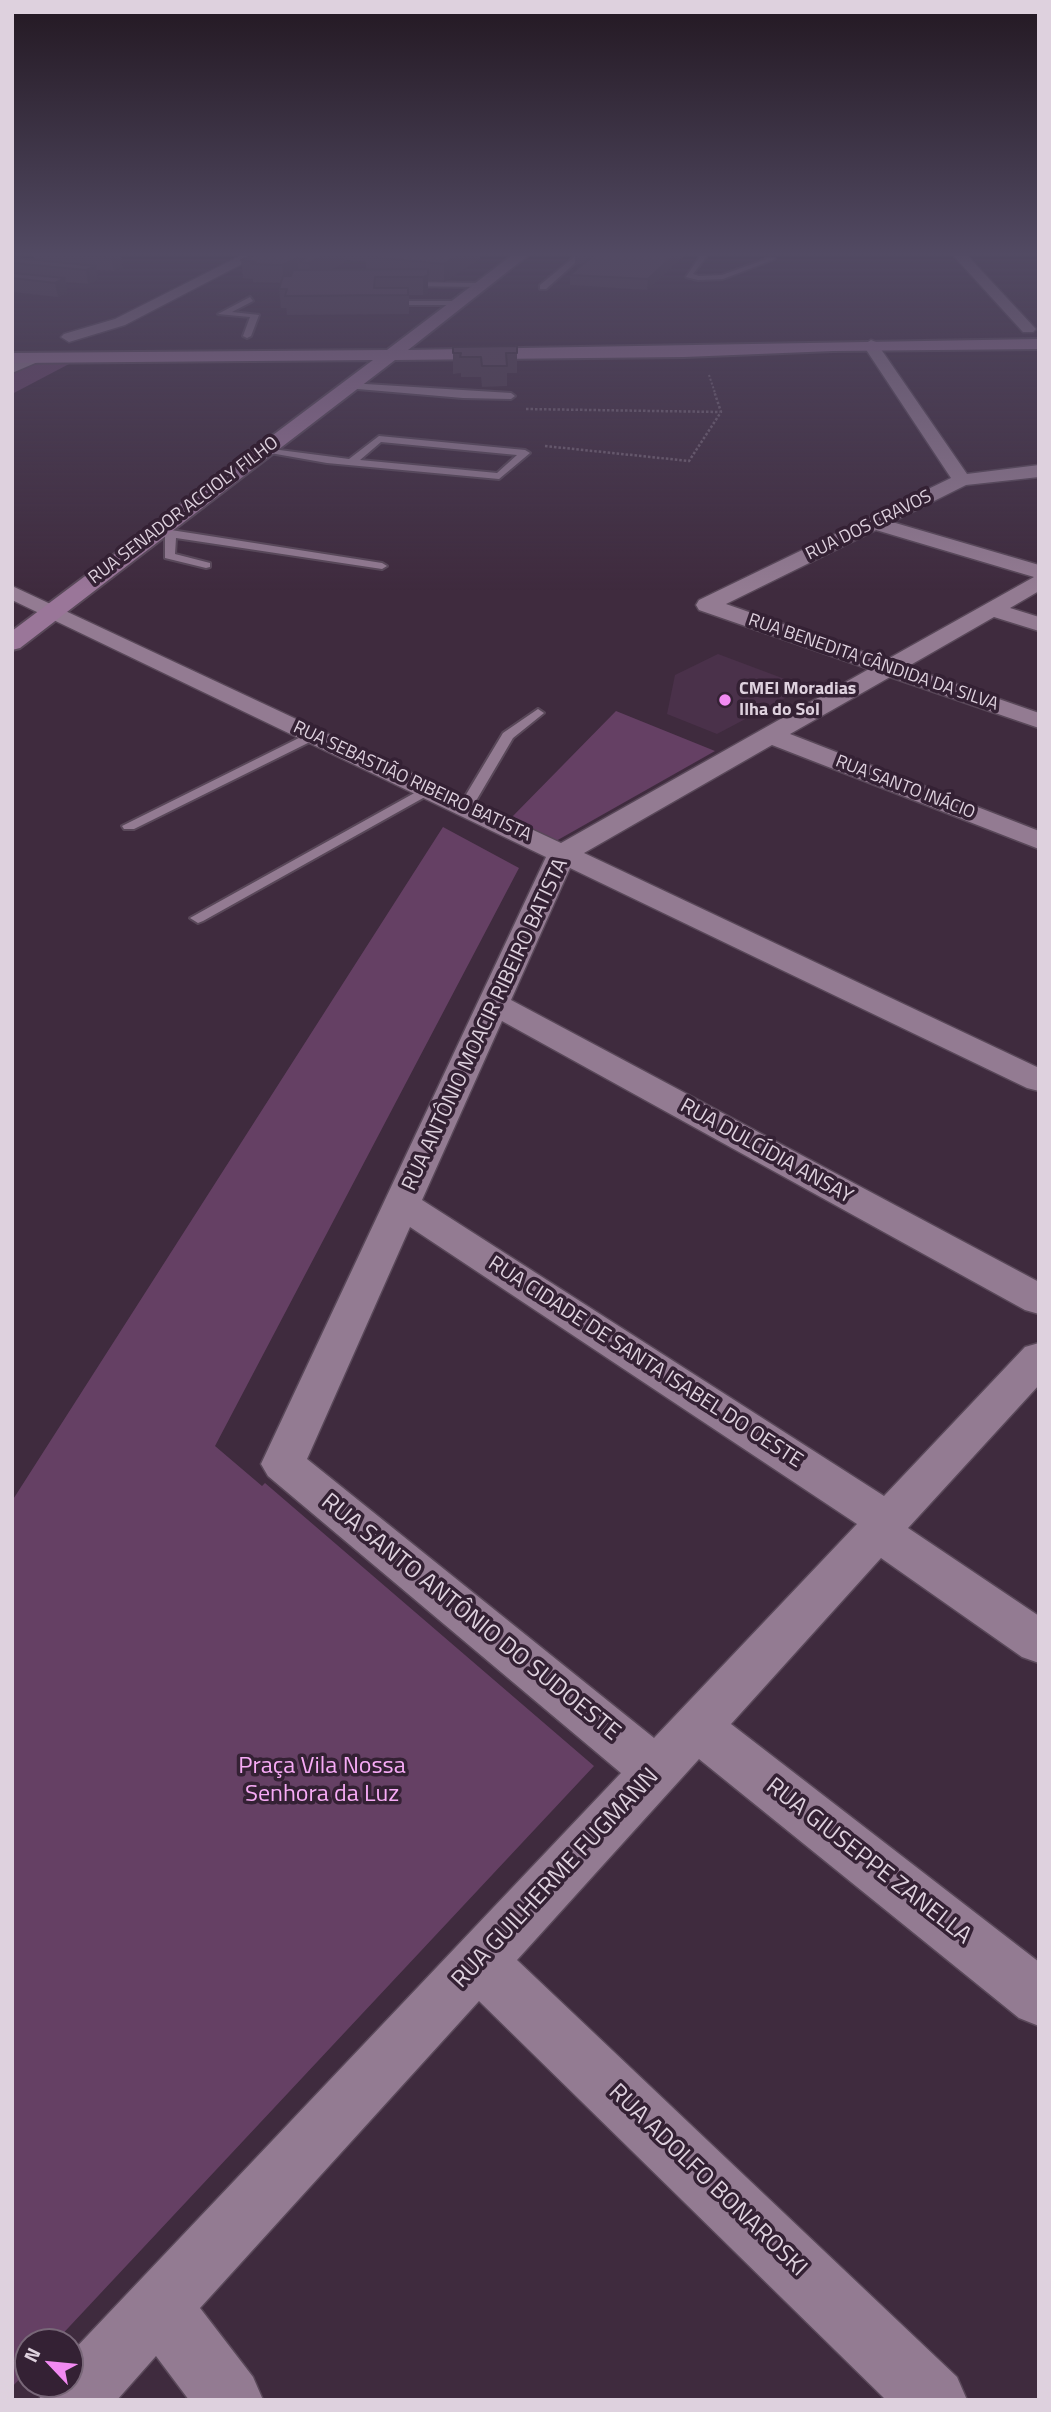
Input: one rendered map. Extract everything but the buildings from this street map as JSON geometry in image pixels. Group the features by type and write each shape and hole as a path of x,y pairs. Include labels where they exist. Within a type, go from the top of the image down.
{"main road":[{"name":"RUA SENADOR ACCIOLY FILHO","path":"12,643 164,533 264,451 376,366"}],"street":[{"path":"885,366 962,481"},
{"name":"RUA DOS CRAVOS","path":"707,605 962,481 1039,471"},
{"path":"874,523 1039,572"},
{"name":"RUA ANTÔNIO MOACIR RIBEIRO BATISTA","path":"284,1464 562,854 1039,582"},
{"name":"RUA SEBASTIÃO RIBEIRO BATISTA","path":"12,592 1039,1081"},
{"name":"RUA BENEDITA CÂNDIDA DA SILVA","path":"707,605 1039,721"},
{"path":"991,609 1039,624"},
{"name":"RUA SANTO INÁCIO","path":"770,735 1039,841"},
{"name":"RUA DULCÍDIA ANSAY","path":"494,1004 1039,1300"},
{"name":"RUA CIDADE DE SANTA ISABEL DO OESTE","path":"402,1205 883,1526 1039,1642"},
{"name":"RUA GUILHERME FUGMANN","path":"72,2400 883,1526 1034,1371"},
{"name":"RUA SANTO ANTÔNIO DO SUDOESTE","path":"284,1464 656,1771"},
{"name":"RUA GIUSEPPE ZANELLA","path":"696,1727 1039,1998"},
{"name":"RUA ADOLFO BONAROSKI","path":"479,1962 934,2400"},
{"path":"159,2307 230,2400"}],"lane":[{"path":"349,386 511,396"},
{"path":"264,451 352,461 499,476 525,453 379,439 352,461"},
{"path":"206,565 169,556 164,533 382,566"},
{"path":"465,807 508,736 538,713"},
{"path":"129,826 313,735"},
{"path":"198,918 427,790"}],"path":[{"path":"706,366 721,412"},
{"path":"526,409 721,412"},
{"path":"689,461 721,412"}],"shaded area":[{"name":"CMEI Moradias Ilha do Sol","path":"718,654 806,687 717,734 667,714 675,675"}],"green space":[{"path":"27,366 66,366 12,394 12,373"},
{"path":"616,711 715,751 556,841 510,819"},
{"name":"Praça Vila Nossa Senhora da Luz","path":"443,827 519,868 215,1446 262,1486 265,1483 594,1766 68,2328 14,2328 12,2387 12,1501"}],"place":[{"name":"CMEI Moradias Ilha do Sol","path":"725,700"}]}
